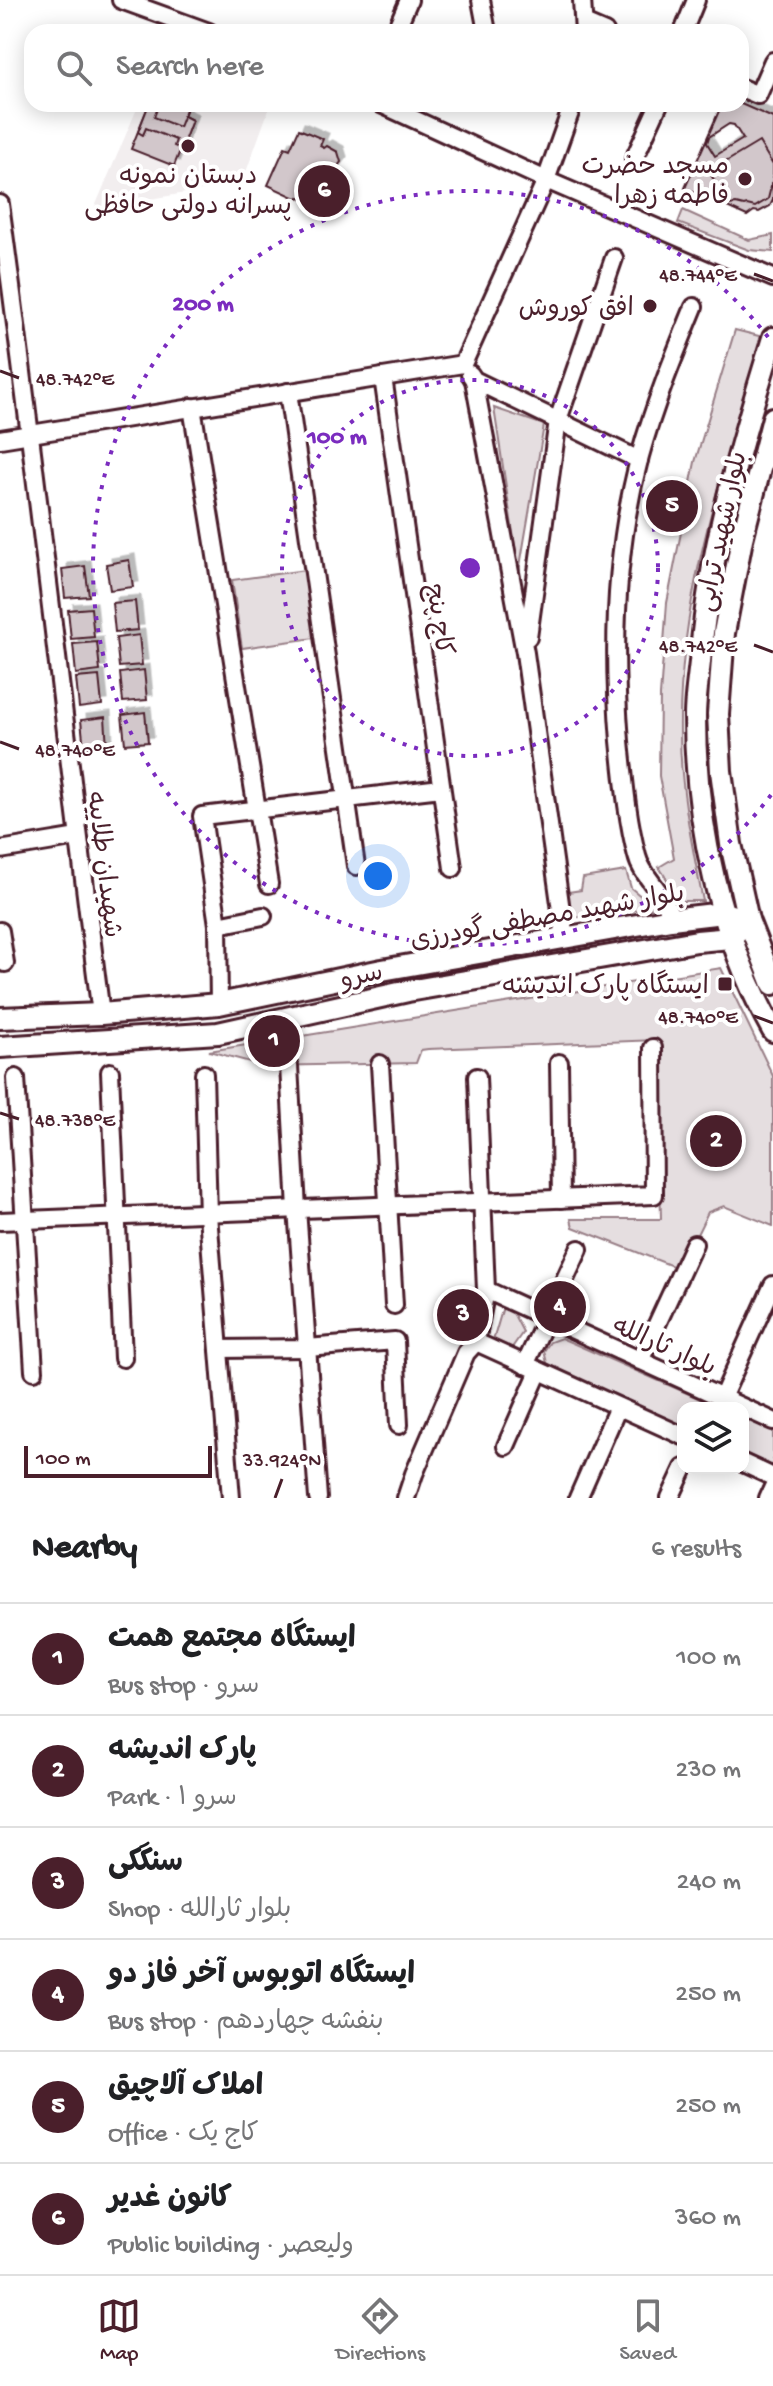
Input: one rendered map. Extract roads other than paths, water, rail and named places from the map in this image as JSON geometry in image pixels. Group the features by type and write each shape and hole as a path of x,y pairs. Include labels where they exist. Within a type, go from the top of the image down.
{"main road":[{"name":"بلوار شهید ترابی","path":"773,338 719,533 702,628 695,714 697,774 708,848 723,913 758,1003 773,1031"},
{"name":"بلوار شهید ترابی","path":"773,418 742,539 724,633 718,714 721,771 731,844 748,920 773,984"},
{"name":"بلوار شهید مصطفی گودرزی","path":"0,1018 101,1014 219,1004 382,970 671,919 723,913"},
{"path":"723,913 748,920 731,938"},
{"name":"سرو","path":"0,1047 218,1033 444,984 697,941 731,938"}],"street":[{"path":"121,0 187,24"},
{"path":"398,24 409,0"},
{"path":"481,0 486,24"},
{"path":"582,0 584,24"},
{"path":"686,24 696,0"},
{"path":"749,91 758,95 773,61"},
{"path":"398,112 773,278"},
{"path":"463,364 546,180 570,112"},
{"path":"634,159 655,112"},
{"name":"شهیدان طلاییه","path":"0,204 101,1014"},
{"path":"525,653 558,420 614,258"},
{"path":"671,919 668,905 638,861 625,798 615,655 622,548 639,460 656,403 694,307"},
{"path":"0,439 463,364"},
{"path":"463,364 474,380 525,653 565,939"},
{"name":"کاج پنج","path":"383,377 453,868"},
{"path":"474,380 639,460"},
{"path":"288,392 356,866"},
{"path":"192,407 269,884"},
{"path":"219,1004 218,925 202,816 441,788"},
{"path":"0,850 78,837"},
{"path":"218,925 263,916"},
{"path":"0,931 5,963"},
{"path":"0,1221 654,1195 653,1048"},
{"path":"559,1063 561,1199"},
{"path":"380,1064 394,1305"},
{"path":"289,1066 318,1498"},
{"path":"110,1072 123,1358"},
{"path":"204,1074 208,1212 231,1498"},
{"path":"406,1498 466,1353 476,1342 486,1290 477,1077"},
{"path":"16,1078 34,1371"},
{"path":"640,1361 694,1244"},
{"path":"506,1446 546,1317 579,1249"},
{"path":"722,1398 773,1285"},
{"name":"بلوار ثارالله","path":"486,1290 773,1421"},
{"path":"219,1349 307,1348 395,1341 399,1425"},
{"path":"476,1342 677,1433"},
{"path":"578,1498 618,1407"},
{"path":"749,1466 773,1477"},
{"path":"670,1498 681,1474"},
{"path":"768,1498 773,1487"}],"place":[{"name":"دبستان نمونه پسرانه دولتی حافظی","path":"188,146"},
{"name":"مسجد حضرت فاطمه زهرا","path":"745,179"},
{"name":"کانون غدیر","path":"324,191"},
{"name":"افق کوروش","path":"650,306"},
{"name":"املاک آلاچیق","path":"672,506"},
{"name":"ایستگاه پارک اندیشه","path":"725,984"},
{"name":"ایستگاه مجتمع همت","path":"274,1041"},
{"name":"پارک اندیشه","path":"716,1141"},
{"name":"ایستگاه اتوبوس آخر فاز دو","path":"560,1307"},
{"name":"سنگکی","path":"463,1315"}]}
